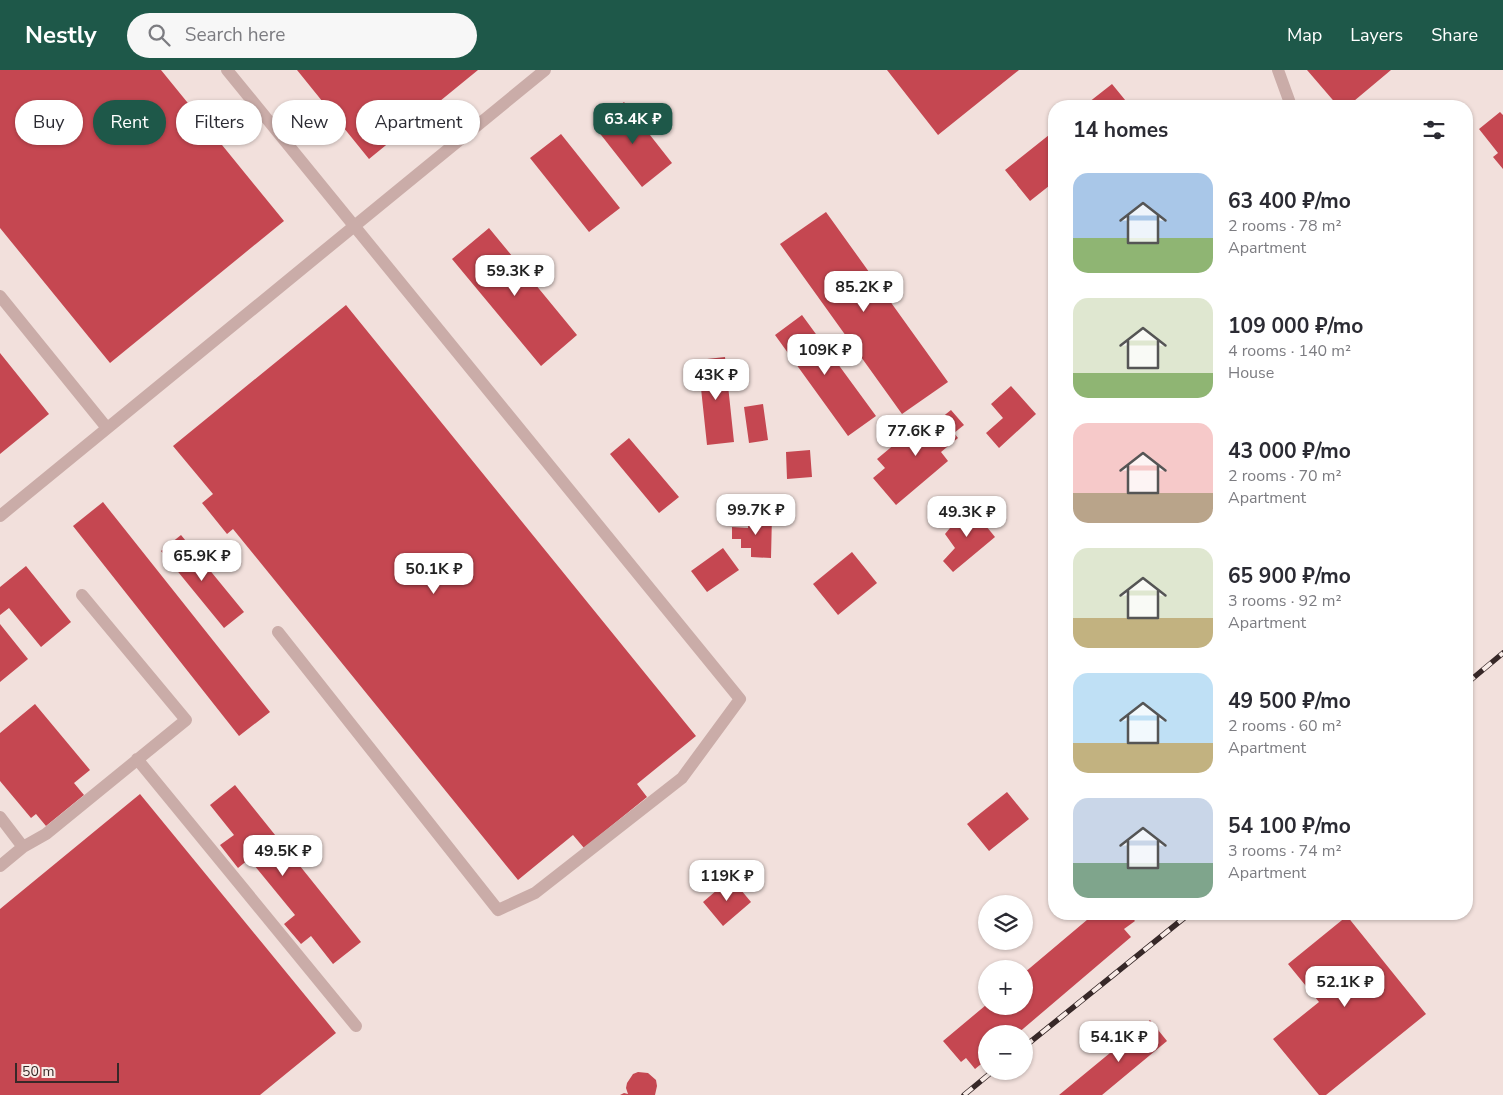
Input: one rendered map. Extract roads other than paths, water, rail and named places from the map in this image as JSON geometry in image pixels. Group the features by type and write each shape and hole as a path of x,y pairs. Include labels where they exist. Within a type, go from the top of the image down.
{"lane":[{"path":"227,70 740,699 682,778 535,893 498,910 278,632"},
{"path":"0,516 545,70"},
{"path":"1278,70 1289,100"},
{"path":"0,296 107,428"},
{"path":"0,866 24,847 46,834 186,720 82,595"},
{"path":"138,760 356,1026"},
{"path":"0,817 24,847"}],"railway":[{"path":"1473,678 1503,653"},
{"path":"1033,1040 1182,920"},
{"path":"964,1095 982,1080"}]}
